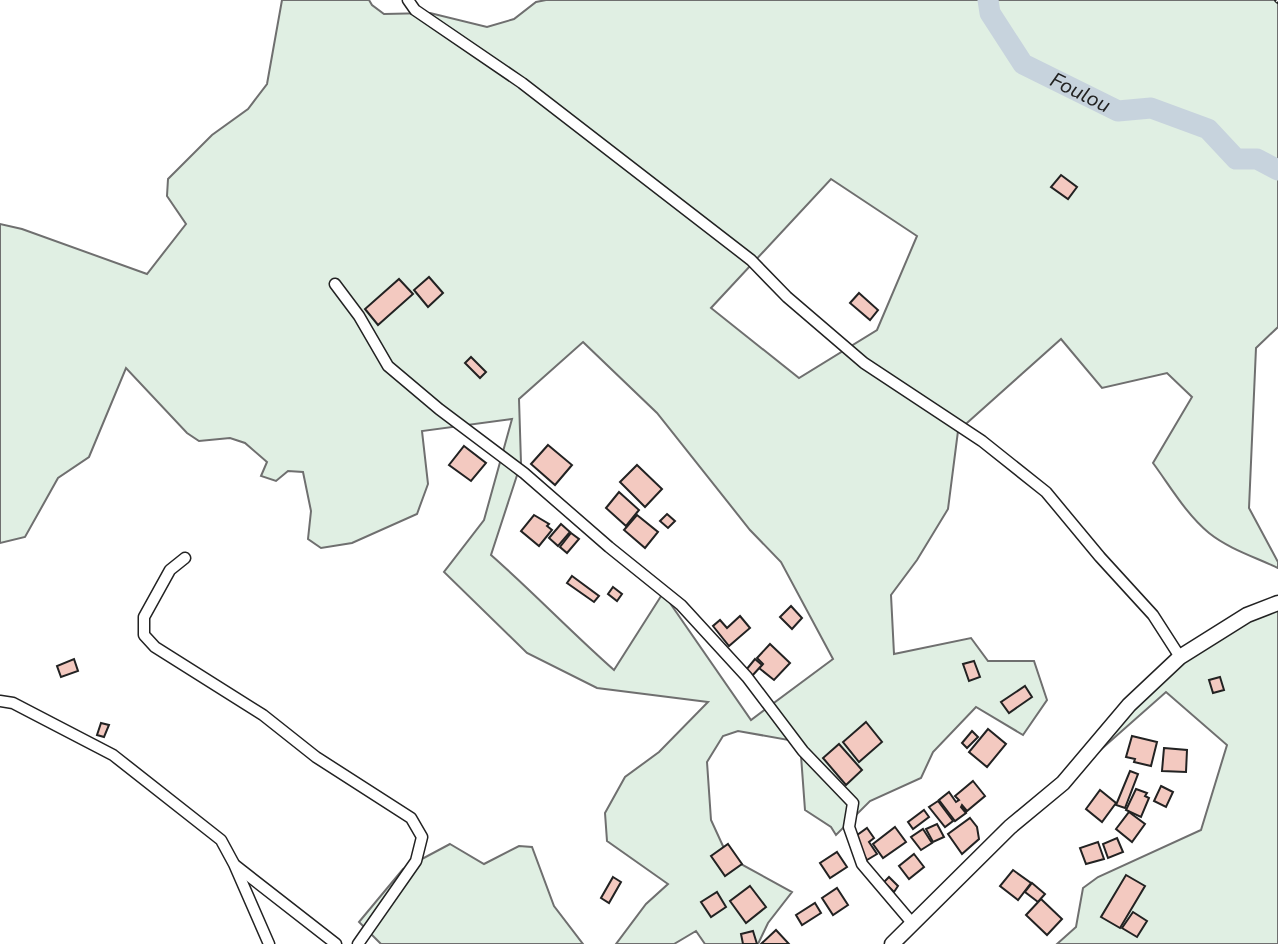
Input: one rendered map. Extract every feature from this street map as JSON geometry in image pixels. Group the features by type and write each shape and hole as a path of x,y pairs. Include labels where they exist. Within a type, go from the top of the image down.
{"street":[{"path":"408,0 415,10 522,83 751,260 787,297 864,363 982,441 1046,492 1153,615 1180,657"},
{"path":"335,284 359,316 388,366 439,409 524,472 609,547 681,605 747,677 803,751 853,803 849,827 862,864 913,924"},
{"path":"185,558 170,570 144,617 144,635 155,647 262,715 316,757 411,818 422,837 416,861 358,944"},
{"path":"892,944 1010,827 1063,783 1129,705 1180,657 1247,615 1278,603"},
{"path":"0,701 13,703 113,755 221,840 268,944"},
{"path":"234,864 336,944"}],"green space":[{"path":"282,0 369,0 384,14 430,13 487,27 514,19 536,2 546,0 1278,0 1278,327 1256,348 1249,508 1278,562 1278,568 1209,533 1186,509 1153,463 1192,397 1167,373 1102,388 1061,339 958,431 948,509 917,560 891,595 894,654 971,638 988,661 1034,661 1047,700 1023,735 976,707 933,752 921,778 870,801 836,835 831,827 805,810 800,742 738,731 723,736 707,762 711,820 728,857 792,892 768,923 758,944 705,944 696,931 674,944 616,944 646,904 668,884 607,841 605,813 625,777 659,752 708,702 597,688 527,653 444,572 484,520 512,419 422,431 428,484 417,514 352,543 321,548 308,539 311,511 303,472 288,471 276,481 261,476 267,462 245,443 230,438 199,441 187,433 126,368 89,457 58,478 25,537 0,543 0,224 22,229 147,274 186,224 167,196 168,179 212,135 248,109 267,84","holes":["831,179 917,236 877,330 799,378 711,308","583,342 657,413 750,530 781,562 833,659 751,720 663,593 614,670 491,555 521,463 519,399"]},
{"path":"1278,603 1278,944 1057,944 1076,927 1083,888 1098,877 1201,830 1227,745 1166,692 1063,783 1180,657"},
{"path":"450,844 484,864 519,846 532,847 554,906 583,944 381,944 359,922 403,869"}],"building":[{"path":"1061,175 1077,187 1068,199 1051,187"},
{"path":"429,277 443,293 428,307 414,290"},
{"path":"399,279 413,294 378,325 365,309"},
{"path":"859,293 878,310 870,320 850,303"},
{"path":"471,357 486,372 480,378 465,363"},
{"path":"548,445 572,465 555,485 531,464"},
{"path":"464,446 486,463 471,481 449,465"},
{"path":"637,465 662,489 645,507 620,482"},
{"path":"619,492 639,510 626,526 606,508"},
{"path":"667,514 675,521 668,528 660,521"},
{"path":"534,515 549,524 547,526 552,530 539,546 521,531"},
{"path":"637,515 658,532 645,548 624,530"},
{"path":"561,524 570,532 558,546 549,538"},
{"path":"571,533 579,539 567,553 560,547"},
{"path":"572,576 599,596 594,602 567,583"},
{"path":"613,587 622,594 617,601 608,594"},
{"path":"791,606 802,618 792,629 780,617"},
{"path":"740,616 750,628 729,646 713,626 720,620 727,628"},
{"path":"770,644 790,663 774,680 759,668 763,664 757,658"},
{"path":"74,659 78,671 61,677 57,666"},
{"path":"755,659 762,665 752,676 746,670"},
{"path":"974,661 980,677 969,681 963,664"},
{"path":"1220,677 1224,690 1213,693 1209,680"},
{"path":"1025,686 1032,697 1009,713 1001,702"},
{"path":"866,722 882,742 859,762 843,742"},
{"path":"101,723 109,725 104,737 97,735"},
{"path":"988,729 1006,744 987,767 969,752"},
{"path":"972,731 978,737 967,748 962,743"},
{"path":"1132,736 1157,742 1151,766 1126,757"},
{"path":"839,744 862,770 846,785 823,758"},
{"path":"1164,748 1187,750 1186,772 1162,771"},
{"path":"1130,771 1138,774 1125,808 1116,805"},
{"path":"973,781 985,796 967,811 962,805 966,813 955,821 939,800 949,792 956,802 959,800 955,796"},
{"path":"1161,786 1173,792 1166,807 1154,801"},
{"path":"1136,789 1147,793 1145,796 1149,798 1141,817 1126,810"},
{"path":"1100,790 1116,803 1102,822 1086,809"},
{"path":"938,801 953,821 945,827 929,807"},
{"path":"924,810 929,817 913,829 908,822"},
{"path":"1129,812 1145,824 1132,842 1116,829"},
{"path":"970,818 977,827 979,839 962,854 948,834"},
{"path":"937,824 944,837 933,842 926,829"},
{"path":"895,827 906,842 883,858 873,844"},
{"path":"867,828 874,838 869,842 877,854 867,860 853,838"},
{"path":"923,829 932,843 921,850 911,837"},
{"path":"1117,838 1123,852 1108,858 1103,844"},
{"path":"1098,842 1104,859 1086,864 1080,848"},
{"path":"728,844 742,864 725,876 711,856"},
{"path":"837,852 847,867 830,878 820,863"},
{"path":"914,854 924,867 909,879 899,866"},
{"path":"1013,870 1031,883 1018,900 1000,886"},
{"path":"1126,875 1145,886 1120,928 1101,917"},
{"path":"613,877 621,882 609,903 601,898"},
{"path":"889,877 898,886 894,892 884,882"},
{"path":"1032,883 1045,894 1038,902 1025,892"},
{"path":"750,886 766,907 746,923 730,901"},
{"path":"837,888 848,905 833,915 822,898"},
{"path":"717,892 726,907 711,917 701,902"},
{"path":"1041,899 1062,919 1047,935 1026,915"},
{"path":"815,903 821,913 802,925 796,915"},
{"path":"1133,912 1147,921 1137,937 1122,928"},
{"path":"776,930 789,944 761,944"},
{"path":"753,931 757,944 743,944 741,934"}],"waterway":[{"name":"Foulou","path":"988,0 990,13 1023,64 1118,111 1151,108 1208,129 1236,159 1257,159 1278,170"}]}
